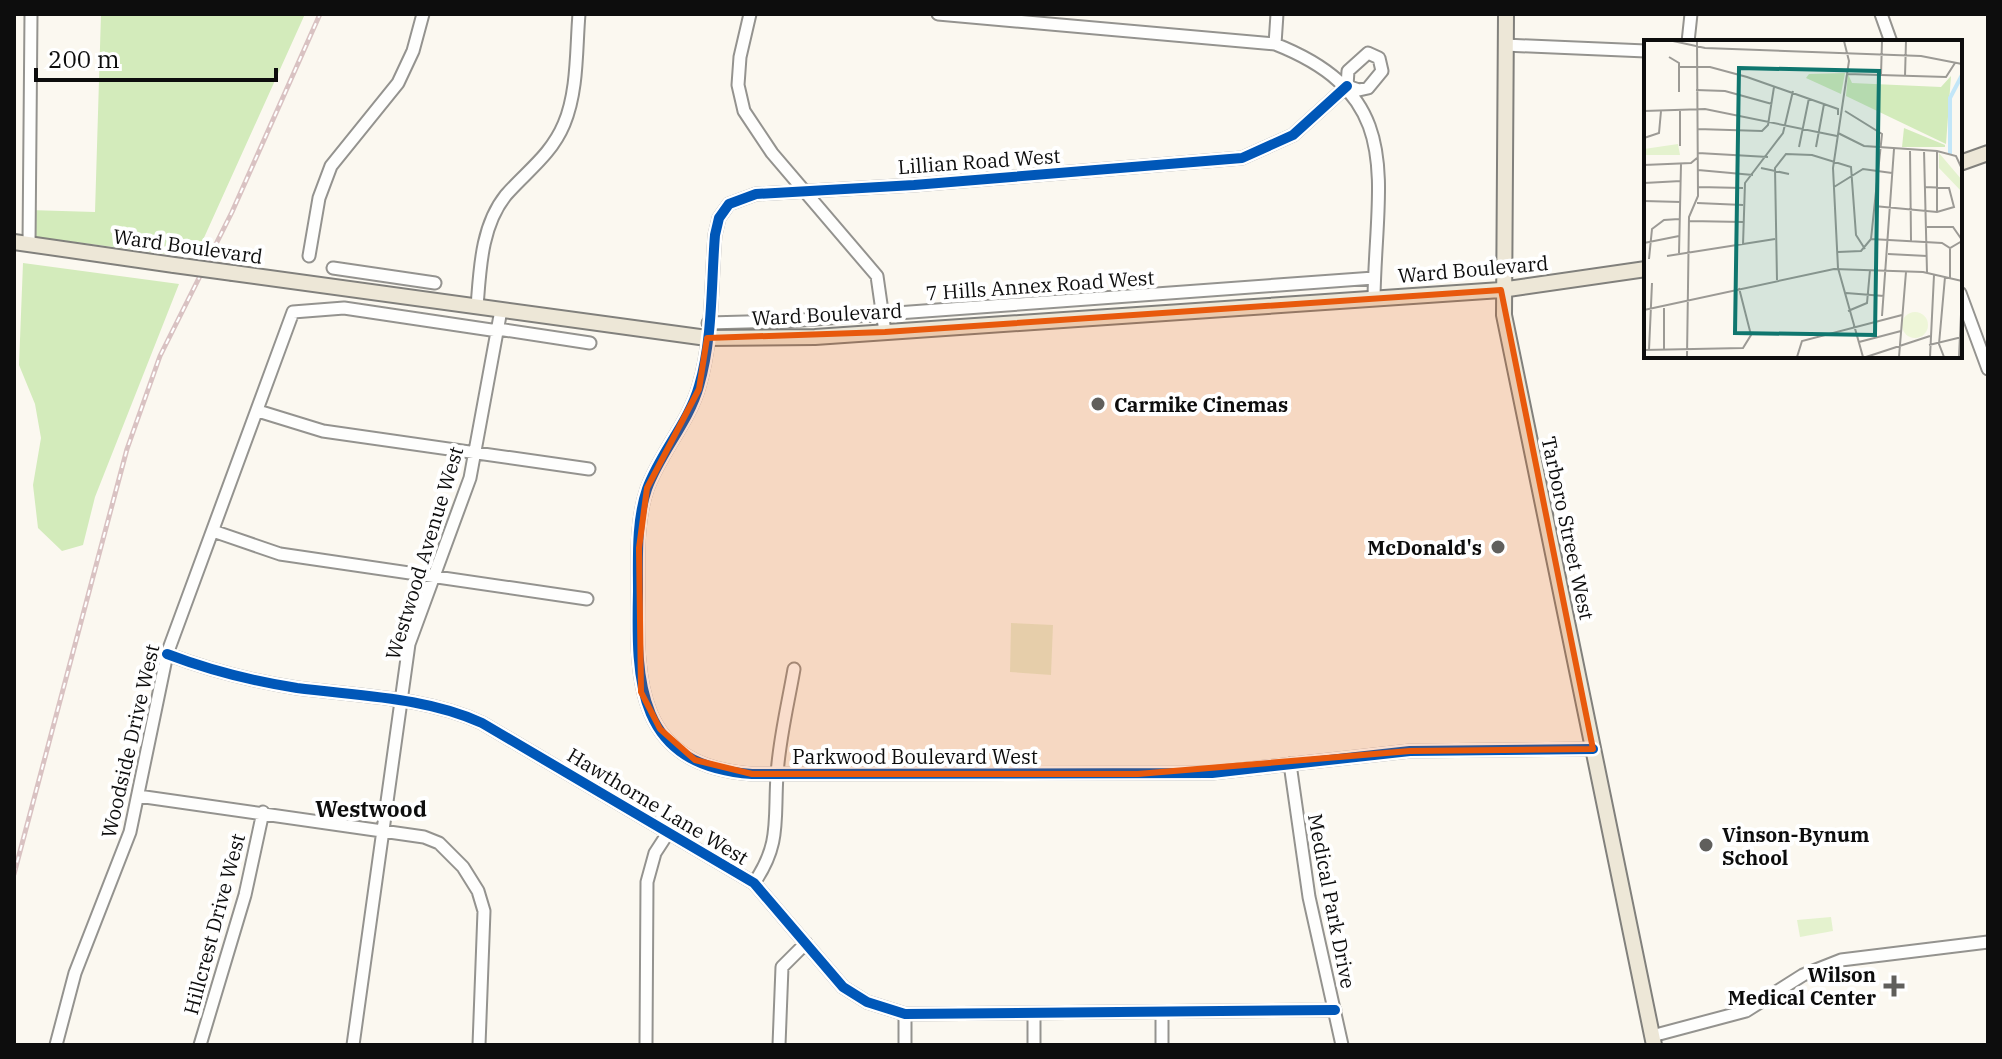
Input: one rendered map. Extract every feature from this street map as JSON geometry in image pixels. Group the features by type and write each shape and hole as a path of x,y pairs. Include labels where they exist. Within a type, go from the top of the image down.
{"main road":[{"name":"Tarboro Street West","path":"1506,14 1501,290 1505,324 1653,1041"},
{"path":"1962,162 1988,153"},
{"name":"Ward Boulevard","path":"21,243 477,307 707,330 885,332 1501,290 1644,269"}],"street":[{"path":"21,243 31,14"},
{"path":"309,256 319,198 331,166 398,83 413,51 423,14"},
{"path":"477,307 485,239 493,217 507,194 546,156 565,122 571,103 579,14"},
{"path":"750,14 740,57 738,85 744,111 756,133 877,276 885,332"},
{"path":"938,14 1024,18 1275,44 1318,62 1347,86 1368,117 1376,150 1374,297"},
{"path":"1275,44 1277,14"},
{"path":"1688,40 1691,14"},
{"path":"1881,14 1890,40"},
{"path":"1505,45 1644,51"},
{"name":"Lillian Road West","path":"707,330 715,235 723,211 741,197 1242,158 1293,135 1347,86"},
{"path":"333,268 435,283"},
{"path":"395,295 397,278"},
{"name":"7 Hills Annex Road West","path":"707,330 1374,278"},
{"path":"1962,298 1988,369"},
{"name":"Woodside Drive West","path":"56,1045 75,973 112,885 138,796 167,654 293,312 344,308 498,330"},
{"name":"Westwood Avenue West","path":"353,1045 409,644 470,478 501,310"},
{"path":"498,330 590,343"},
{"name":"Parkwood Boulevard West","path":"707,330 699,389 645,498 639,548 638,675 654,720 687,755 719,770 777,774 1138,774 1212,773 1410,751 1593,749"},
{"path":"258,411 323,431 589,469"},
{"path":"213,531 280,554 587,599"},
{"name":"Hawthorne Lane West","path":"167,654 206,668 273,684 450,710 482,723 754,883 843,987 867,1002 905,1014 1335,1010"},
{"path":"754,883 769,862 774,845 777,774 794,669"},
{"name":"Medical Park Drive","path":"1290,764 1309,897 1342,1045"},
{"path":"138,796 384,829 439,843 463,867 478,891 484,911 486,946 479,1045"},
{"name":"Hillcrest Drive West","path":"200,1045 245,895 263,812"},
{"path":"646,1045 647,882 655,853 668,833"},
{"path":"1653,1041 1746,1011 1803,975 1841,960 1988,942"},
{"path":"779,1045 782,967 806,943"},
{"path":"905,1014 905,1045"},
{"path":"1162,1014 1162,1045"},
{"path":"1034,1015 1034,1045"}],"highlighted area":[{"path":"1501,290 1593,749 1410,751 1138,774 752,774 695,760 660,729 641,692 639,548 647,488 699,389 707,338 885,332"}],"green space":[{"path":"101,14 305,14 198,251 167,254 29,236 29,210 95,212"},
{"path":"23,263 179,284 95,497 83,545 62,551 38,528 33,485 41,438 35,404 19,365"},
{"path":"1011,623 1053,625 1051,675 1010,672"},
{"path":"1831,917 1833,931 1800,937 1797,920"}],"railway":[{"path":"14,874 127,449 160,356 232,212 320,14"}],"cycle path":[{"path":"1347,86 1293,135 1242,158 914,185 756,194 729,204 719,218 715,235 709,330 699,386 647,489 639,527 639,657 651,714 664,737 685,755 714,768 752,774 1212,773 1410,751 1593,749"},
{"path":"167,654 247,678 297,688 415,703 482,723 754,883 843,987 867,1002 905,1014 1335,1010"}],"place":[{"name":"Carmike Cinemas","path":"1098,404"},
{"name":"McDonald's","path":"1498,547"},
{"name":"Vinson-Bynum School","path":"1706,845"},
{"name":"Wilson Medical Center","path":"1894,986"}],"district":[{"name":"Westwood","path":"371,808"}]}
